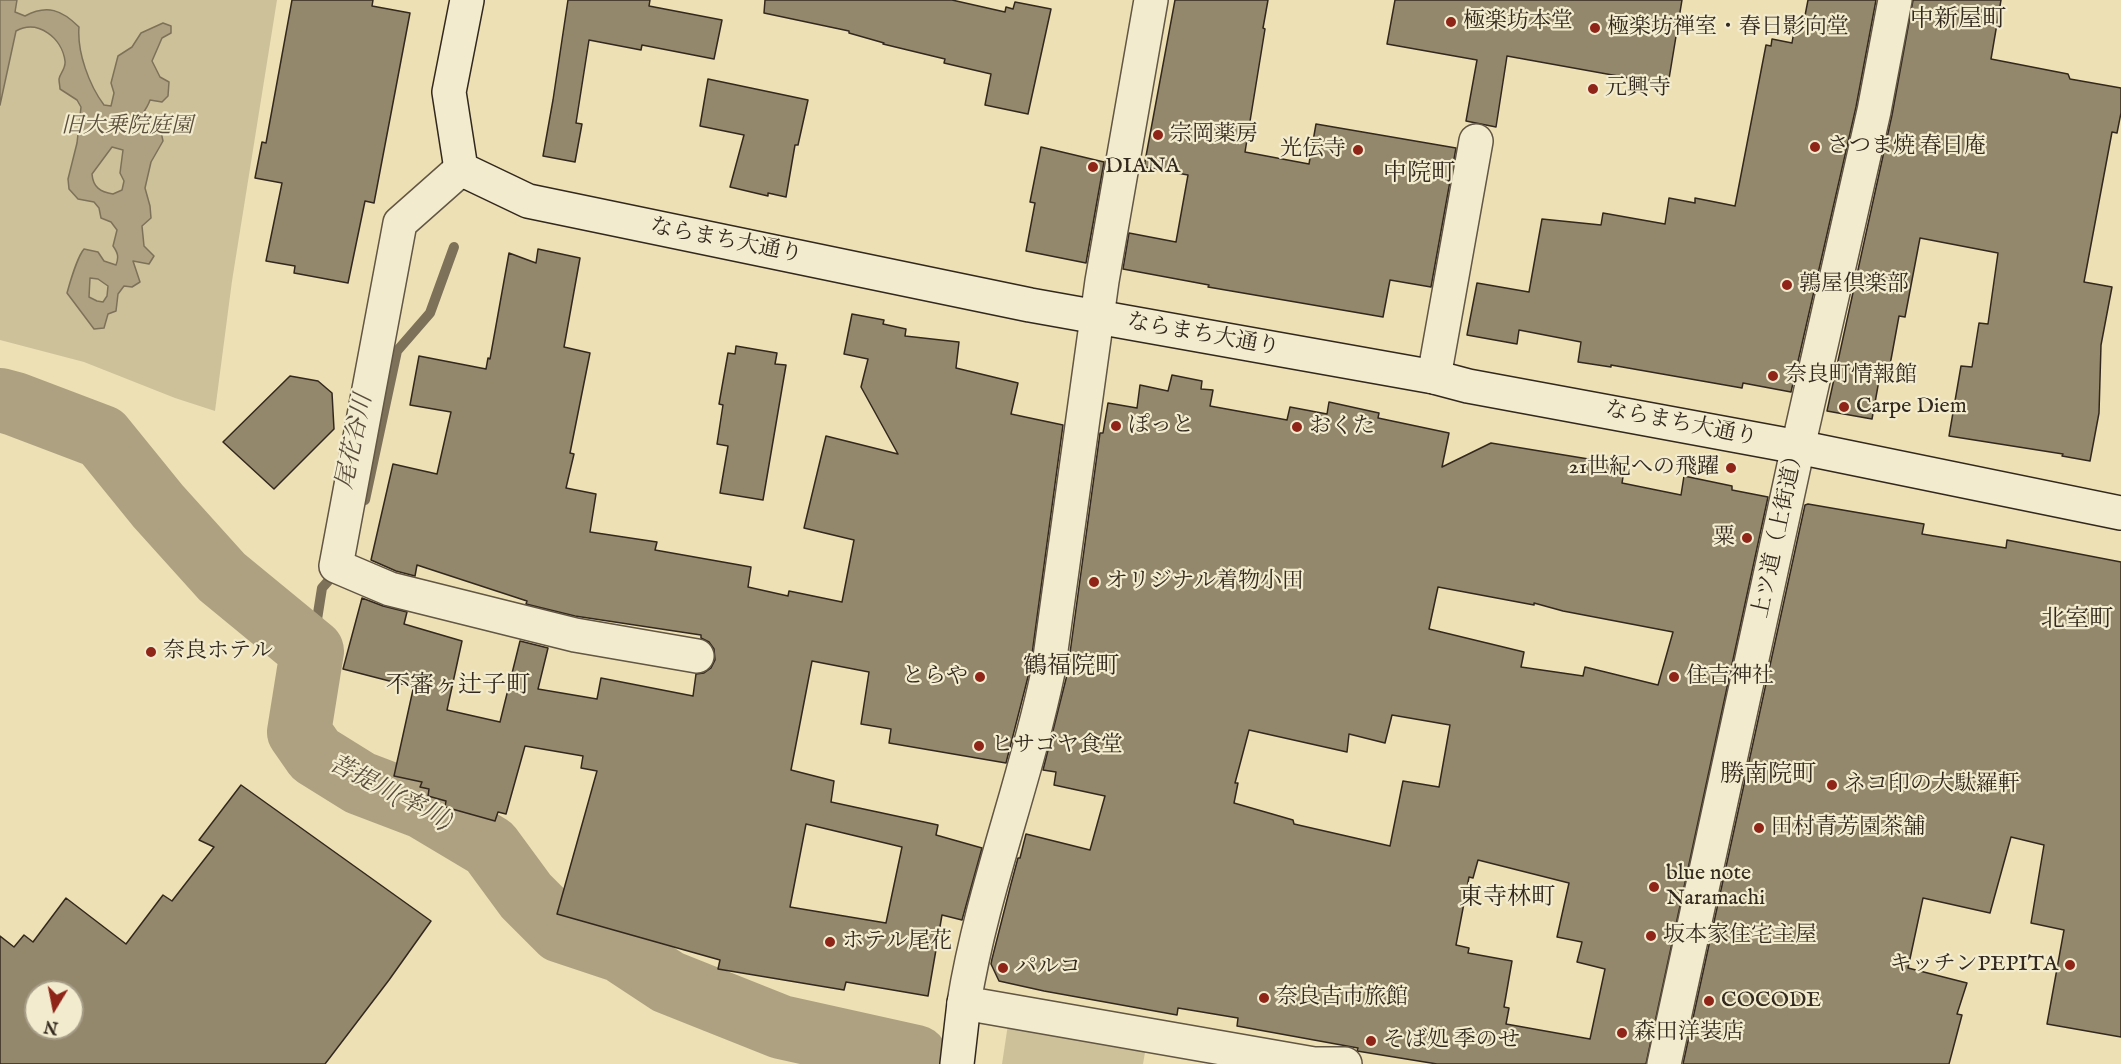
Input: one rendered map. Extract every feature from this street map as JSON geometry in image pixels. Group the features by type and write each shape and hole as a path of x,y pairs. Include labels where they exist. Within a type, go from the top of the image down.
{"street":[{"path":"467,0 449,92 461,169 400,223 336,566 390,589 413,595 575,635 697,656"},
{"path":"957,1064 972,957 1039,714 1048,672 1097,317 1151,0"},
{"name":"上ツ道（上街道）","path":"1664,1064 1745,687 1874,111 1895,0"},
{"path":"1434,377 1476,141"},
{"name":"ならまち大通り","path":"461,169 528,201 1097,317 1434,377 1468,386 1798,447 2121,513"},
{"path":"964,1004 1314,1064 1345,1064"}],"green space":[{"name":"旧大乗院庭園","path":"0,0 277,0 232,281 215,411 175,398 84,362 0,340"},
{"path":"1010,1011 1148,1035 1143,1064 1002,1064"}],"shaded area":[{"path":"0,0 17,0 15,12 25,16 40,10 60,13 79,27 80,47 85,68 93,88 104,105 111,106 114,93 111,83 118,56 132,47 141,33 163,23 171,26 171,33 162,38 152,61 160,77 169,82 168,96 162,102 150,100 134,127 136,132 144,131 152,124 160,127 163,141 151,162 145,188 151,218 142,226 144,246 154,256 149,264 133,261 140,282 132,287 124,286 118,294 116,311 108,314 104,328 94,329 67,293 84,249 98,252 104,261 116,265 118,255 113,246 117,230 111,222 101,218 99,208 94,202 78,199 69,189 68,179 77,143 81,107 77,100 60,89 59,79 65,61 59,45 48,33 33,27 16,31 0,105","holes":["112,147 123,150 120,173 124,181 122,190 113,194 98,188 92,174","90,278 98,279 108,286 107,296 103,302 89,297"]}],"building":[{"path":"292,0 373,0 372,6 410,13 374,203 365,201 348,283 294,273 295,266 266,261 282,183 255,178 262,142 266,143"},
{"path":"568,0 650,0 649,6 722,20 714,59 642,45 641,50 589,40 576,123 582,124 575,162 543,156"},
{"path":"765,0 952,0 1005,12 1006,7 1013,9 1015,2 1051,9 1028,114 985,105 991,74 944,63 945,59 883,44 849,33 849,31 764,13"},
{"path":"1175,0 1268,0 1245,152 1309,164 1316,124 1456,148 1431,287 1390,280 1383,317 1208,287 1209,285 1123,269 1129,233 1176,242 1188,175 1144,167"},
{"path":"1395,0 1682,0 1668,85 1507,56 1496,127 1466,121 1477,60 1387,44"},
{"path":"1808,0 1876,0 1856,107 1791,392 1743,383 1742,388 1611,365 1611,367 1578,362 1581,342 1519,330 1517,344 1467,335 1477,283 1529,292 1542,219 1601,225 1603,213 1665,224 1669,198 1695,203 1695,198 1735,206 1766,45 1771,46 1772,39 1792,43 1795,25 1803,26"},
{"path":"1913,0 2001,0 1991,59 2068,74 2070,79 2121,88 2121,113 2117,133 2112,132 2084,282 2112,287 2101,345 2099,413 2090,461 2062,456 2063,454 1949,436 1961,366 1972,367 1979,323 1988,324 1998,253 1920,238 1905,317 1899,316 1890,365 1882,364 1872,419 1827,411 1892,115"},
{"path":"708,79 808,100 798,145 795,145 786,197 768,193 768,196 730,187 744,135 700,126"},
{"path":"1041,147 1104,162 1086,263 1026,251 1035,203 1030,202"},
{"path":"538,249 580,258 564,347 590,353 570,453 574,454 566,488 596,494 590,532 657,542 655,550 751,567 748,587 788,596 789,591 842,602 854,540 804,528 826,436 898,454 861,387 868,359 844,354 852,314 884,320 883,324 906,329 905,336 959,342 956,368 1018,383 1011,414 1063,425 1030,669 1006,763 889,743 891,729 861,724 869,672 812,661 791,770 834,781 831,802 938,825 936,835 982,848 962,920 942,915 928,996 846,982 844,990 718,969 720,960 557,914 597,771 581,768 583,756 525,746 506,814 498,812 495,821 445,807 446,801 428,796 429,789 420,787 422,782 394,776 414,685 401,684 343,669 362,598 407,612 404,624 462,641 447,710 500,722 520,641 548,648 538,689 597,699 601,678 693,696 696,674 704,673 711,668 715,660 714,649 709,642 701,638 701,635 575,616 526,604 527,601 417,565 415,576 371,560 393,464 437,474 451,412 410,405 419,356 486,369 488,358 490,359 509,253 536,263","holes":["806,824 902,847 886,923 790,907"]},
{"path":"736,346 777,353 775,364 786,365 763,500 720,493 728,446 717,444 723,405 719,404 728,353 735,354"},
{"path":"1172,375 1202,381 1201,389 1213,390 1210,406 1287,420 1290,407 1327,414 1329,402 1379,413 1378,418 1449,433 1442,467 1491,443 1625,465 1622,483 1681,495 1684,476 1732,486 1732,490 1768,497 1646,1064 1437,1064 1357,1051 1358,1048 1237,1026 1238,1018 1178,1008 1177,1015 999,981 991,964 1026,834 1090,850 1105,796 1054,785 1056,772 1043,770 1067,675 1100,433 1103,433 1108,403 1137,408 1140,385 1168,391","holes":["1438,587 1534,605 1534,603 1563,611 1673,632 1658,685 1585,667 1583,676 1521,667 1524,652 1429,629","1392,715 1450,725 1439,787 1403,781 1390,846 1294,824 1293,820 1234,803 1238,783 1235,783 1249,730 1347,752 1349,734 1385,743","1478,860 1569,883 1557,937 1582,942 1577,962 1605,969 1590,1039 1506,1024 1509,1008 1504,1007 1512,961 1468,953 1469,948 1456,945 1469,877 1473,878"]},
{"path":"290,376 318,381 332,393 334,429 274,489 223,442"},
{"path":"1805,505 1924,524 1922,534 2006,548 2007,540 2121,562 2121,1037 2047,1024 2064,930 2031,923 2044,845 2011,837 1990,913 1923,898 1908,968 1967,983 1957,1014 1962,1015 1949,1064 1683,1064"},
{"path":"241,785 431,921 325,1064 0,1064 0,936 14,947 24,935 33,942 66,898 126,944 163,895 172,901 214,847 199,840"}],"waterway":[{"name":"尾花谷川","path":"365,500 397,351 430,313 454,247"},
{"name":"菩提川(率川)","path":"0,400 102,437 158,506 222,577 312,651 299,732 315,755 360,783 423,807 490,847 526,896 561,931 621,951 668,982 781,1027 916,1057"},
{"name":"尾花谷川","path":"312,651 322,588 337,571"}],"place":[{"name":"極楽坊本堂","path":"1451,22"},
{"name":"極楽坊禅室・春日影向堂","path":"1595,28"},
{"name":"元興寺","path":"1593,89"},
{"name":"宗岡薬房","path":"1158,135"},
{"name":"さつま焼 春日庵","path":"1815,147"},
{"name":"光伝寺","path":"1358,150"},
{"name":"DIANA","path":"1093,167"},
{"name":"鶉屋倶楽部","path":"1787,285"},
{"name":"奈良町情報館","path":"1773,376"},
{"name":"Carpe Diem","path":"1844,407"},
{"name":"ぽっと","path":"1116,426"},
{"name":"おくた","path":"1297,427"},
{"name":"21世紀への飛躍","path":"1731,468"},
{"name":"粟","path":"1747,538"},
{"name":"オリジナル着物小田","path":"1094,582"},
{"name":"奈良ホテル","path":"151,652"},
{"name":"とらや","path":"980,677"},
{"name":"住吉神社","path":"1674,677"},
{"name":"ヒサゴヤ食堂","path":"979,746"},
{"name":"ネコ印の大駄羅軒","path":"1832,785"},
{"name":"田村青芳園茶舗","path":"1759,828"},
{"name":"blue note Naramachi","path":"1654,887"},
{"name":"坂本家住宅主屋","path":"1651,936"},
{"name":"ホテル尾花","path":"830,942"},
{"name":"キッチンPEPITA","path":"2070,965"},
{"name":"パルコ","path":"1003,968"},
{"name":"奈良古市旅館","path":"1264,998"},
{"name":"COCODE","path":"1709,1001"},
{"name":"森田洋装店","path":"1622,1033"},
{"name":"そば処 季のせ","path":"1371,1041"}],"district":[{"name":"中新屋町","path":"1958,21"},
{"name":"中院町","path":"1419,175"},
{"name":"北室町","path":"2077,621"},
{"name":"鶴福院町","path":"1071,668"},
{"name":"不審ヶ辻子町","path":"458,687"},
{"name":"勝南院町","path":"1768,776"},
{"name":"東寺林町","path":"1507,899"}]}
